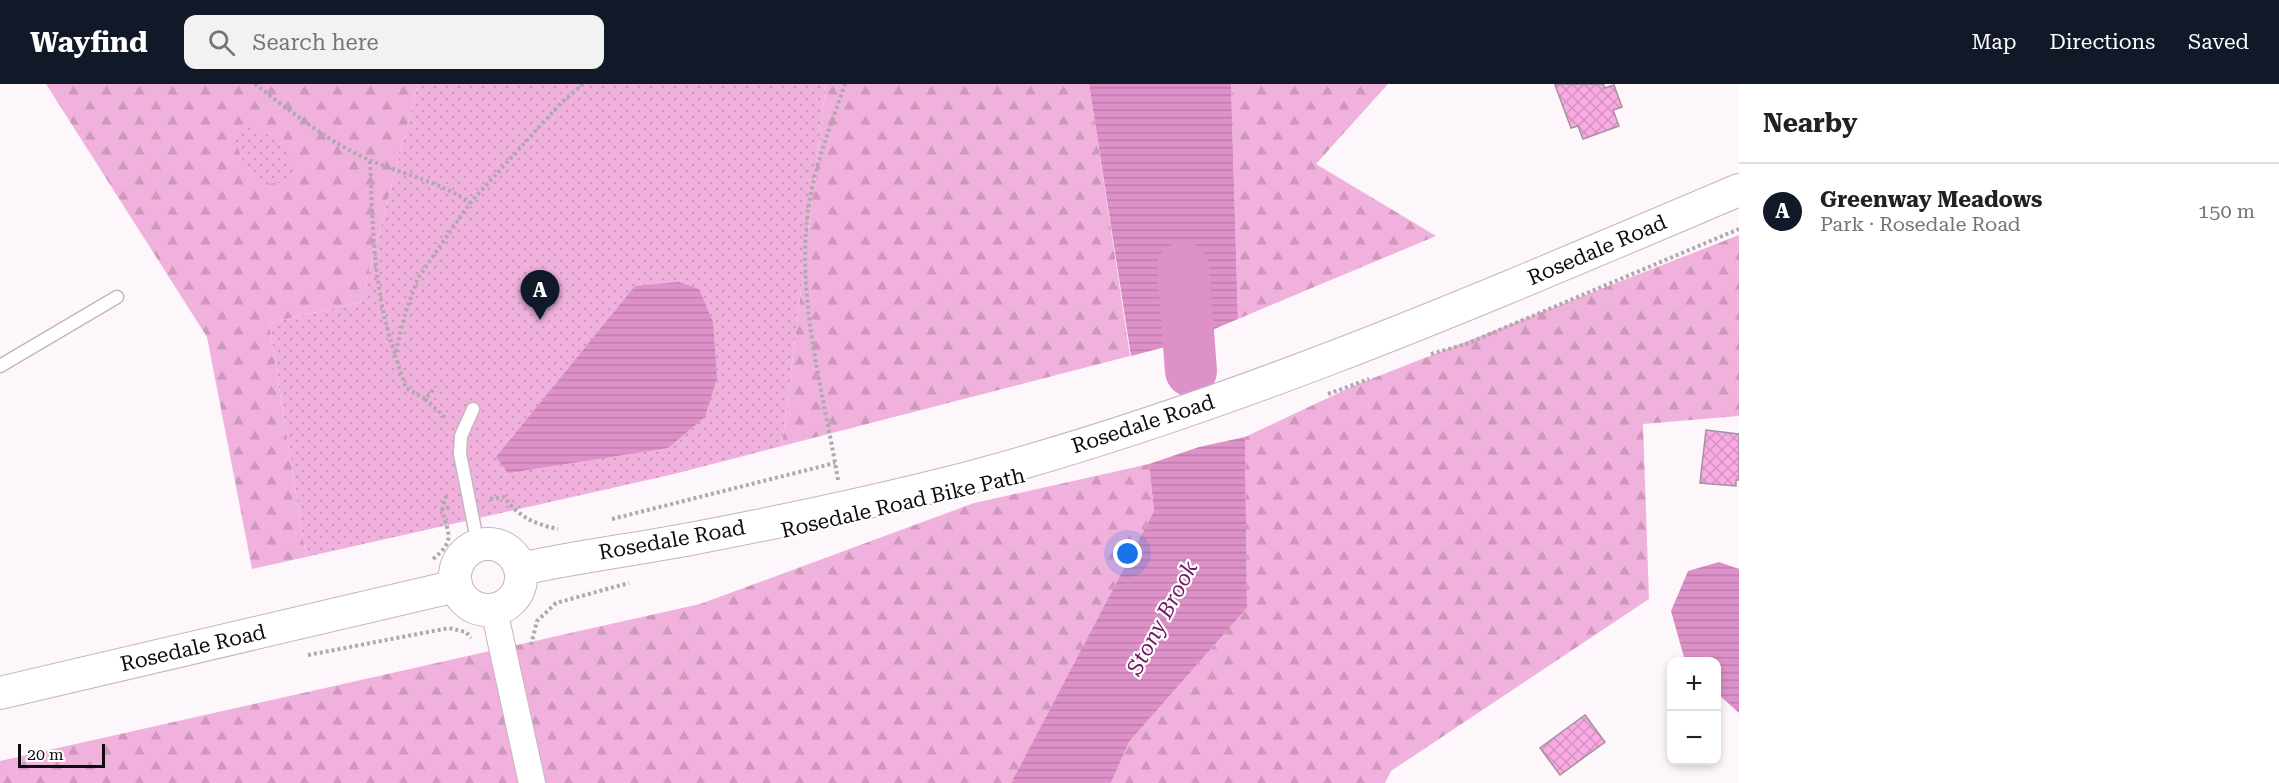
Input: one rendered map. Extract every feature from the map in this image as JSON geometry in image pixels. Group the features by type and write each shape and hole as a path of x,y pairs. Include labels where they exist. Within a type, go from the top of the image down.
{"street":[{"name":"Rosedale Road","path":"521,569 843,508 966,478 1106,438 1264,384 1461,308 1739,190"},
{"path":"478,545 500,545 516,558 521,569 519,590 513,599 494,610 475,608 466,603 456,586 456,566 461,556 478,545"},
{"name":"Rosedale Road","path":"0,693 414,594 456,586"},
{"path":"494,610 532,783"}],"lane":[{"path":"0,366 117,297"},
{"path":"473,409 461,435 460,454 478,545"}],"path":[{"path":"255,84 297,117 370,161 440,186 470,203"},
{"path":"395,355 418,278 470,203 561,103 583,84"},
{"path":"843,508 809,320 804,270 807,219 816,170 845,84"},
{"path":"370,161 375,273 384,322 406,388 425,399 433,390"},
{"path":"1425,356 1466,344 1739,229"},
{"path":"1322,396 1373,377"},
{"path":"605,521 836,464"},
{"path":"423,633 409,567 433,559 446,548 450,540 442,510 471,502 504,497 516,513 528,521 562,530"},
{"path":"307,655 449,628 466,632 481,659 530,649 537,621 556,603 635,581"}],"green space":[{"path":"46,84 418,84 361,302 269,323 306,557 252,569 207,337"},
{"path":"418,84 826,84 782,446 670,475 306,557 269,323 361,302"},
{"path":"826,84 1089,84 1130,356 782,446"},
{"path":"1231,84 1388,84 1316,164 1436,236 1238,319"},
{"path":"251,125 276,140 288,153 293,170 293,181 267,184 246,168 235,141"},
{"path":"1739,235 1739,416 1643,424 1649,599 1391,771 1385,783 1111,783 1129,742 1247,608 1245,437 1353,386"},
{"path":"1149,464 1154,511 1011,783 0,783 0,761 700,604 974,503"}],"water":[{"path":"1089,84 1231,84 1238,319 1184,342 1131,356"},
{"path":"679,282 699,289 713,322 717,378 705,417 668,448 508,473 496,457 635,286"},
{"name":"Stony Brook","path":"1245,437 1247,608 1129,742 1111,783 1011,783 1154,511 1149,464 1199,447"},
{"path":"1719,562 1739,569 1739,713 1721,697 1721,657 1684,657 1671,611 1688,571"}],"building":[{"path":"1603,84 1605,88 1614,85 1622,107 1613,110 1619,126 1583,139 1578,126 1571,128 1555,85"},
{"path":"1706,430 1739,434 1739,480 1736,480 1736,486 1700,483"},
{"path":"1585,715 1605,742 1560,775 1540,748"}],"waterway":[{"name":"Stony Brook","path":"1183,268 1191,371"}],"place":[{"name":"Greenway Meadows","path":"540,320"}]}
